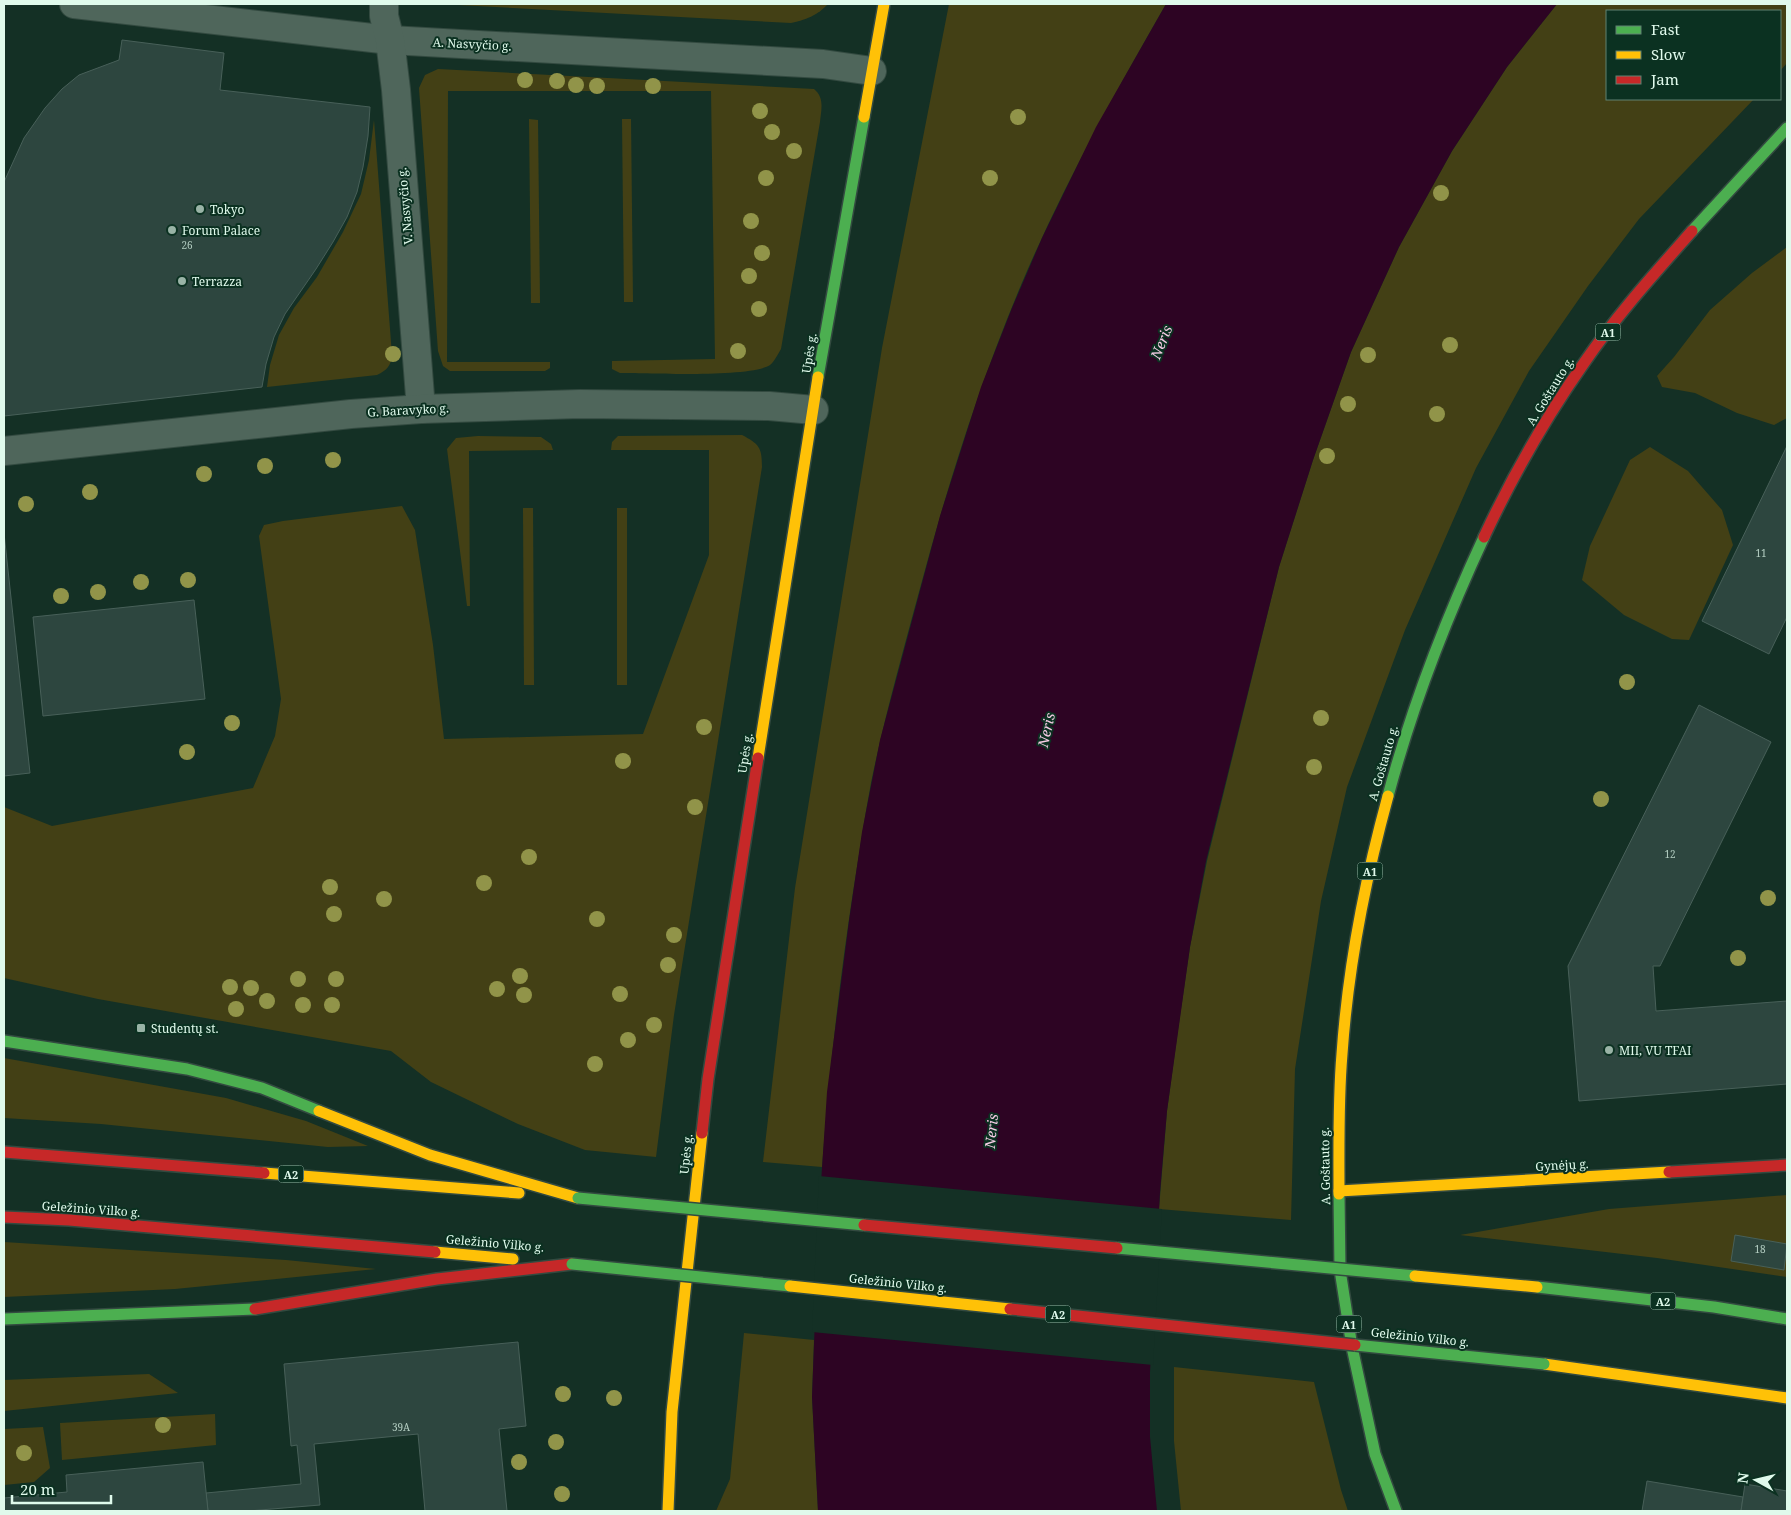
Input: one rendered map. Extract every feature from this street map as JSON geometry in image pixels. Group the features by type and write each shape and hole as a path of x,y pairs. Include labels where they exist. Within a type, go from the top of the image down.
{"main road":[{"name":"Upės g.","path":"668,1511 672,1412 708,1078 829,309 884,4"},
{"name":"A. Goštauto g.","path":"1396,1511 1376,1456 1354,1359 1341,1278 1338,1112 1344,1017 1358,931 1376,836 1401,745 1437,645 1470,565 1538,436 1584,363 1633,299 1743,172 1787,128"},
{"path":"4,1041 187,1069 262,1088 430,1156 578,1198"},
{"name":"A2","path":"4,1152 578,1198 1527,1286 1714,1307 1787,1319"},
{"name":"Gynėjų g.","path":"1339,1191 1787,1166"},
{"name":"Geležinio Vilko g.","path":"4,1217 69,1220 572,1264 1544,1364 1787,1398"},
{"path":"4,1319 255,1308 437,1279 572,1264"}],"street":[{"name":"A. Nasvyčio g.","path":"74,4 390,40 823,64 872,71"},
{"name":"V. Nasvyčio g.","path":"384,4 384,16 390,40 396,90 421,408"},
{"name":"G. Baravyko g.","path":"4,451 421,408 580,404 769,406 814,410"}],"shaded area":[{"path":"439,4 828,4 811,16 791,23"},
{"path":"949,4 1166,4 1093,136 1042,237 995,350 942,510 894,687 868,797 839,995 822,1167 763,1162 795,888 882,348"},
{"path":"1557,4 1787,4 1787,63 1781,70 1781,10 1606,10 1606,100 1753,100 1639,219 1588,286 1529,371 1476,468 1405,630 1347,787 1321,901 1295,1069 1291,1220 1159,1209 1167,1111 1190,947 1207,861 1279,567 1313,460 1351,352 1399,247 1452,151 1507,67"},
{"path":"438,69 814,89 821,100 820,122 781,349 771,364 759,369 721,373 620,373 612,369 612,361 715,359 711,91 448,91 447,362 550,362 550,368 545,371 450,371 443,366 438,351 419,88 425,75"},
{"path":"529,119 538,120 540,303 531,303"},
{"path":"622,119 631,119 633,302 624,302"},
{"path":"374,120 391,362 386,369 377,375 267,387 270,365 279,335 294,308 317,277 343,232 361,194 369,160"},
{"path":"1787,247 1787,418 1774,425 1737,413 1695,393 1662,387 1657,376 1710,310 1752,273"},
{"path":"742,435 756,444 760,450 762,467 674,1015 656,1157 585,1150 518,1124 431,1082 391,1051 98,999 4,978 4,807 52,826 253,788 275,736 281,699 259,536 264,525 402,506 415,530 433,645 444,739 643,734 709,555 709,450 611,450 612,442 618,436"},
{"path":"478,436 541,437 551,444 553,450 469,451 470,606 467,606 447,449 456,438"},
{"path":"1650,447 1688,471 1722,510 1733,545 1689,640 1672,639 1624,615 1582,580 1590,546 1630,460"},
{"path":"523,508 533,508 534,685 524,685"},
{"path":"617,508 627,508 627,685 617,685"},
{"path":"4,1058 226,1098 306,1121 368,1146 328,1147 101,1124 4,1118"},
{"path":"1787,1195 1787,1277 1657,1258 1460,1235 1609,1209"},
{"path":"4,1242 286,1260 376,1269 175,1289 4,1297"},
{"path":"744,1333 814,1340 812,1397 818,1511 716,1511 730,1479"},
{"path":"1174,1367 1314,1382 1348,1511 1181,1511 1174,1441"},
{"path":"149,1374 178,1393 4,1411 4,1380"},
{"path":"215,1414 216,1445 62,1460 60,1423"},
{"path":"43,1427 50,1468 34,1482 4,1485 4,1429"}],"water":[{"name":"Neris","path":"1166,4 1557,4 1507,67 1452,151 1399,247 1351,352 1313,460 1279,567 1206,861 1190,947 1167,1111 1160,1192 1150,1372 1150,1437 1157,1511 818,1511 812,1397 819,1214 827,1092 862,832 880,740 940,516 981,387 1042,238 1096,127"}],"pier":[{"path":"819,1176 1162,1209 1153,1365 812,1332"}],"building":[{"name":"Forum Palace","path":"122,40 224,53 220,90 370,107 368,136 357,192 347,217 333,242 285,314 274,337 262,387 4,416 4,182 24,138 45,108 62,89 79,75 119,60"},
{"path":"1787,446 1787,617 1769,654 1702,621"},
{"path":"4,533 30,773 4,776"},
{"path":"194,600 205,699 43,716 33,617"},
{"name":"MII, VU TFAI","path":"1699,705 1771,742 1660,966 1653,966 1656,1011 1787,1001 1787,1084 1579,1101 1568,966"},
{"path":"1735,1235 1787,1244 1784,1270 1731,1261"},
{"path":"518,1342 526,1426 499,1429 507,1511 425,1511 418,1434 314,1444 320,1505 248,1511 208,1511 206,1493 301,1484 297,1445 291,1446 284,1364"},
{"path":"203,1462 208,1511 4,1511 4,1498 67,1492 66,1475"},
{"path":"1647,1481 1743,1497 1741,1511 1642,1511"},
{"path":"1745,1484 1787,1491 1787,1511 1741,1511"}],"traffic: fast":[{"path":"818,377 864,117"},
{"path":"1692,231 1787,128"},
{"path":"1388,796 1397,762 1430,664 1484,537"},
{"path":"4,1041 187,1069 262,1088 319,1111"},
{"path":"1339,1194 1340,1270 1352,1347 1375,1454 1396,1511"},
{"path":"578,1198 864,1225"},
{"path":"1117,1248 1415,1276"},
{"path":"572,1264 790,1286"},
{"path":"1537,1287 1714,1307 1787,1319"},
{"path":"4,1319 255,1309"},
{"path":"1355,1345 1544,1364"}],"traffic: slow":[{"path":"864,117 884,4"},
{"path":"758,758 818,377"},
{"path":"1339,1194 1340,1089 1348,989 1365,892 1388,796"},
{"path":"319,1111 430,1155 578,1198"},
{"path":"668,1511 672,1412 702,1133"},
{"path":"1339,1191 1669,1172"},
{"path":"264,1173 519,1193"},
{"path":"435,1252 513,1259"},
{"path":"1415,1276 1537,1287"},
{"path":"790,1286 1010,1309"},
{"path":"1544,1364 1787,1398"}],"traffic: jam":[{"path":"1484,537 1530,448 1570,384 1622,312 1692,231"},
{"path":"702,1133 708,1079 758,758"},
{"path":"4,1152 264,1173"},
{"path":"1669,1172 1787,1165"},
{"path":"4,1217 69,1220 435,1252"},
{"path":"864,1225 1117,1248"},
{"path":"255,1309 437,1279 572,1264"},
{"path":"1010,1309 1355,1345"}],"place":[{"name":"Tokyo","path":"200,209"},
{"name":"Forum Palace","path":"172,230"},
{"name":"Terrazza","path":"182,281"},
{"name":"Studentų st.","path":"141,1028"},
{"name":"MII, VU TFAI","path":"1609,1050"}]}
